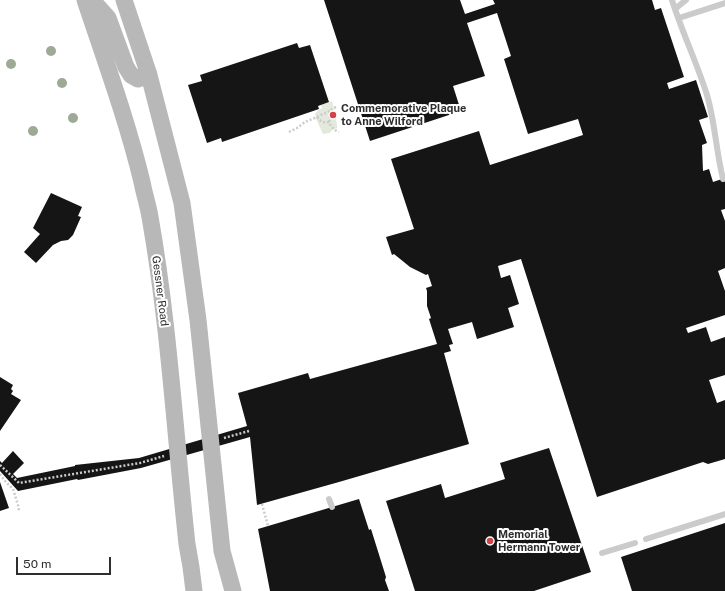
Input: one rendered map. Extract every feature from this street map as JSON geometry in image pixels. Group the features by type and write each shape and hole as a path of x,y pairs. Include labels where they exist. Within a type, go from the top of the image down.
{"main road":[{"name":"Gessner Road","path":"85,0 134,151 150,216 159,274 165,328 186,544 194,591"},
{"path":"92,0 108,18 126,67 131,75 138,79 150,75"},
{"path":"124,0 150,75 182,203 198,320 222,551 233,591"}],"lane":[{"path":"672,0 707,95 723,179"},
{"path":"675,10 686,0"},
{"path":"679,18 725,3"},
{"path":"330,499 332,507"},
{"path":"646,539 725,514"},
{"path":"602,553 635,543"}],"path":[{"path":"289,132 298,128 305,122 336,107"},
{"path":"330,111 329,122 335,131 339,132"},
{"path":"317,117 324,123 329,122"},
{"path":"220,440 249,431"},
{"path":"0,465 19,483 140,463 169,455"},
{"path":"0,474 13,489 19,512"},
{"path":"262,504 268,526"}],"shaded area":[{"path":"332,101 337,128 332,130 330,133 323,134 315,114 322,108 321,105"}],"building":[{"path":"324,0 460,0 465,14 495,4 493,0 652,0 655,10 661,8 684,77 667,83 669,89 696,80 708,117 699,120 707,143 702,145 703,171 709,169 713,182 725,178 725,209 721,210 725,221 725,268 718,271 725,291 725,315 686,328 688,333 706,327 711,342 725,337 725,375 709,380 717,403 725,400 725,459 708,464 703,462 597,497 521,259 498,266 501,278 510,275 519,304 508,308 514,327 477,339 472,322 448,329 453,344 449,345 451,351 444,353 469,444 257,505 250,437 141,468 18,491 0,471 0,461 2,463 13,451 24,463 13,474 17,478 75,465 139,458 247,426 238,393 308,373 310,379 437,344 429,319 431,318 427,306 426,288 432,286 428,274 426,275 410,267 394,254 392,255 386,237 414,229 391,159 479,131 490,165 583,135 578,119 528,134 504,59 511,56 497,13 467,23 485,76 453,86 461,111 370,141"},
{"path":"297,43 299,48 310,45 329,102 318,106 319,109 222,142 221,138 207,143 188,85 202,81 200,75"},
{"path":"51,193 82,207 78,216 81,217 73,235 68,240 61,241 53,245 36,263 24,252 40,234 33,228"},
{"path":"0,377 13,385 11,389 13,391 11,394 21,400 0,431"},
{"name":"Memorial Hermann Tower","path":"549,448 591,572 534,591 415,591 386,501 441,484 445,498 505,479 500,463"},
{"path":"0,482 9,508 0,511"},
{"path":"359,499 369,530 371,529 389,591 270,591 258,529"},
{"path":"725,523 725,591 632,591 621,557"}],"place":[{"name":"Commemorative Plaque to Anne Wilford","path":"333,115"},
{"name":"Memorial Hermann Tower","path":"490,541"}]}
